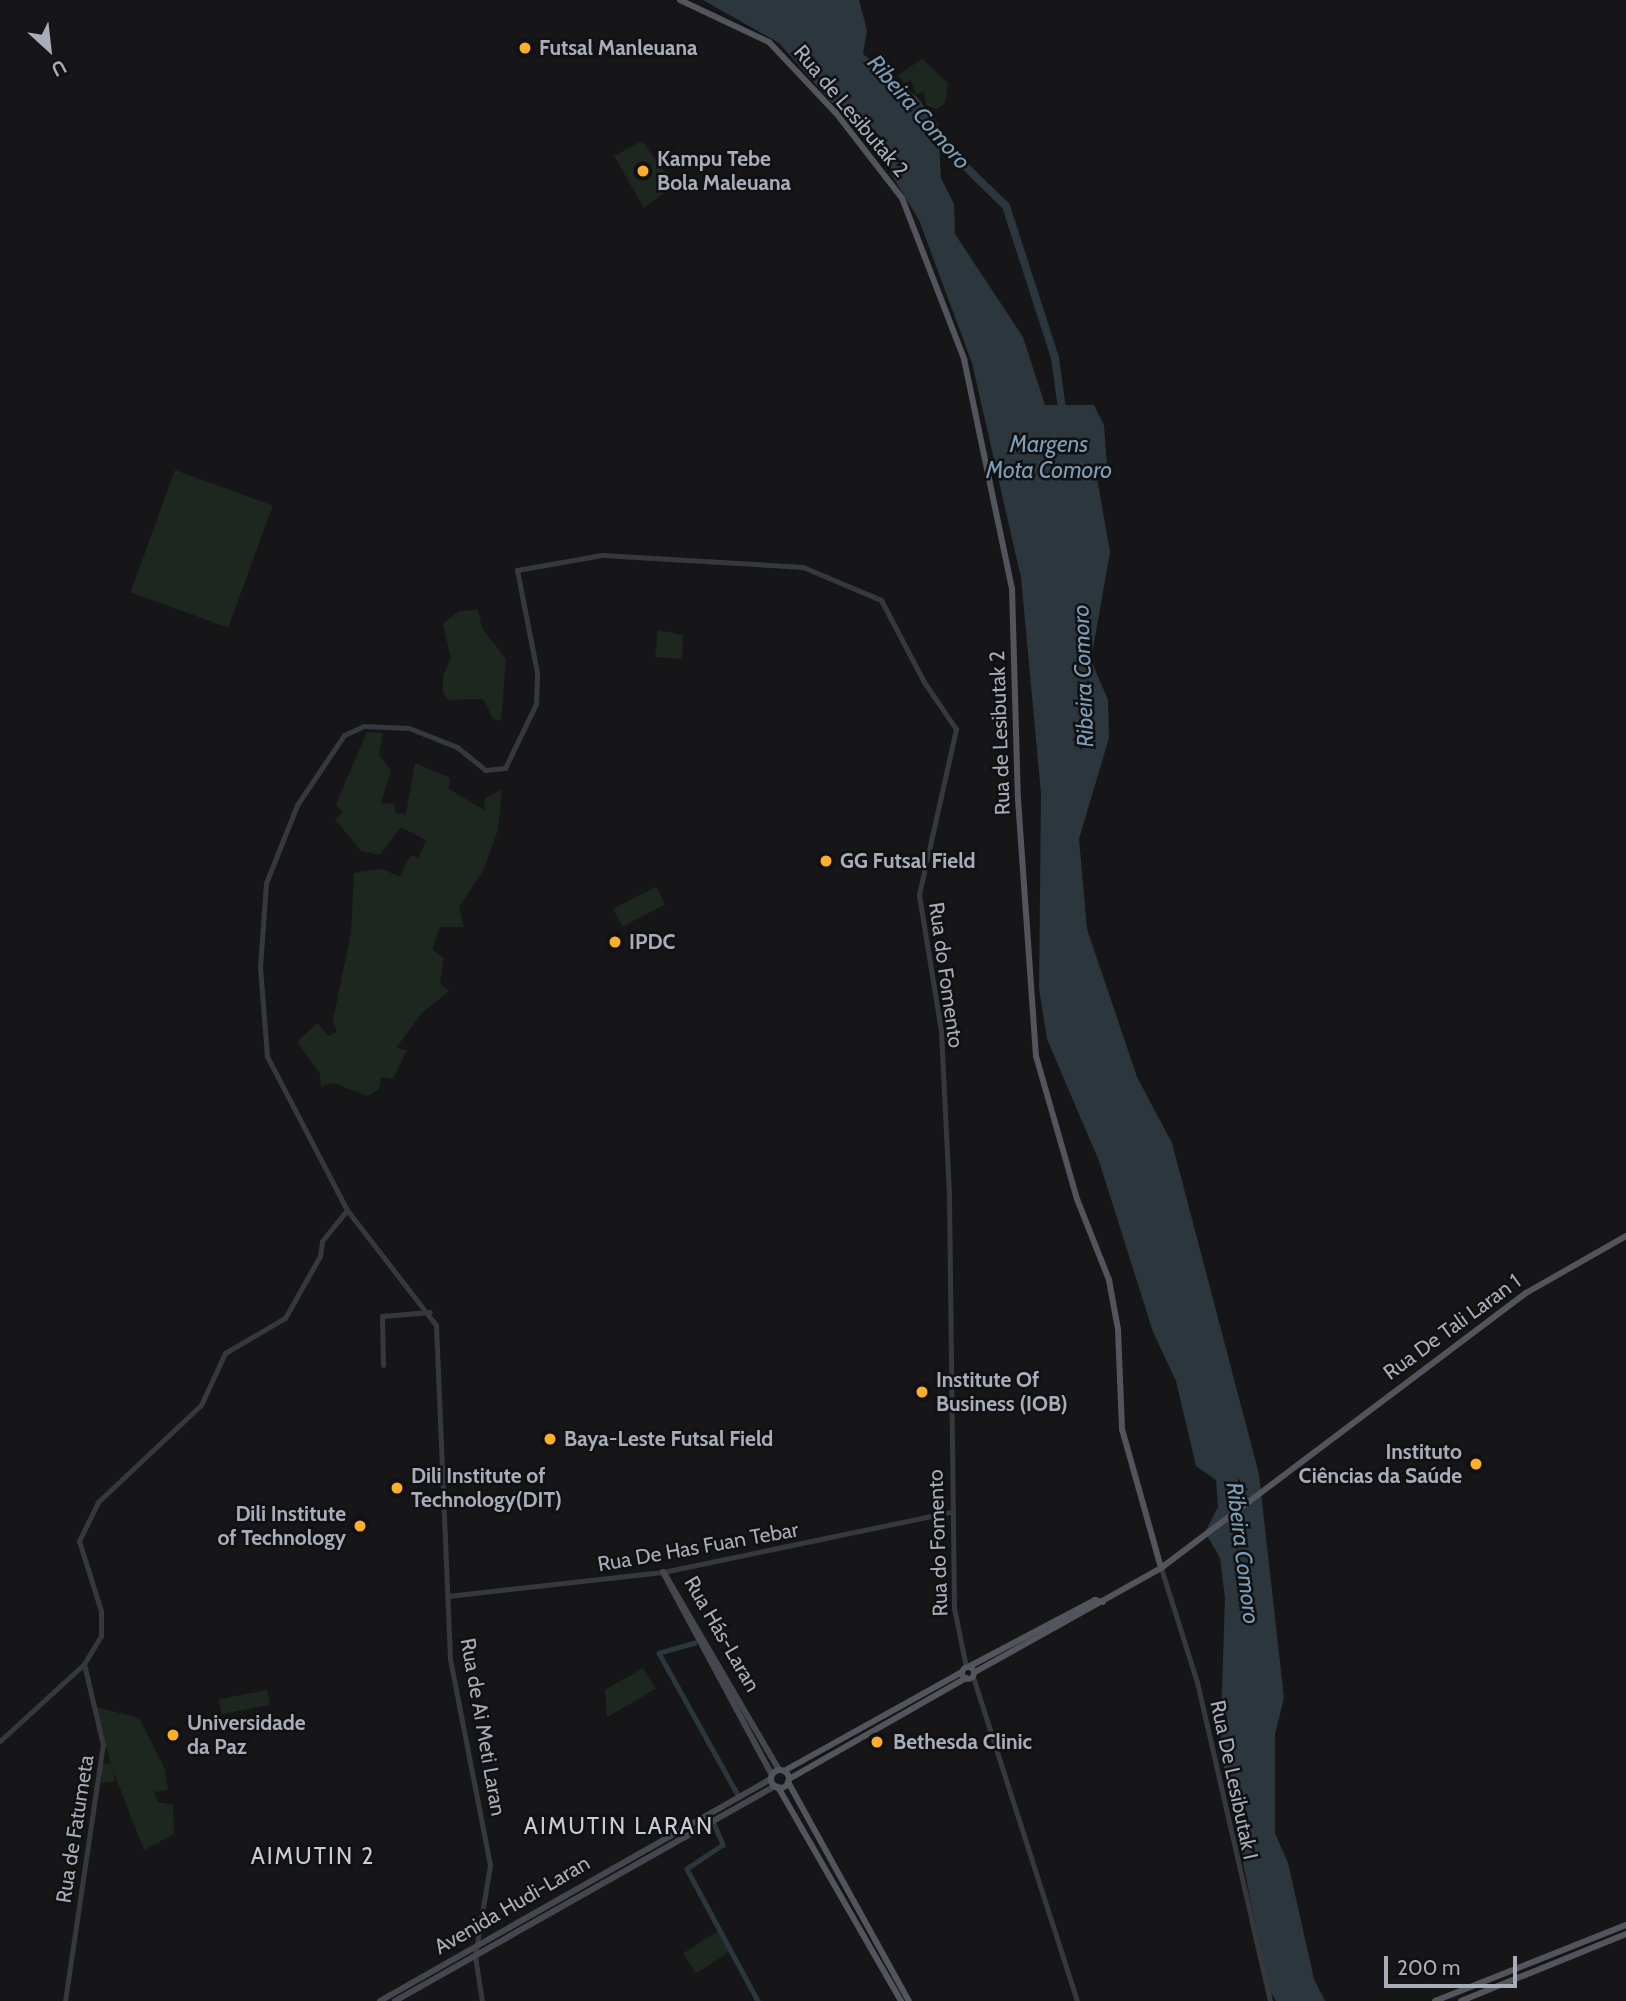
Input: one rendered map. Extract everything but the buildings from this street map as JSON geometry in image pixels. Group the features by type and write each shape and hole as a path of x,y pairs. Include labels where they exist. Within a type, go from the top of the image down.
{"main road":[{"name":"Rua de Lesibutak 2","path":"680,0 769,42 843,123 902,198 964,359 989,459 1013,602 1018,799 1036,1056 1077,1199 1109,1280 1118,1329 1122,1429 1161,1568"},
{"name":"Rua De Tali Laran 1","path":"969,1672 1006,1649 1103,1602 1161,1568 1526,1293 1626,1236"},
{"name":"Rua Hás-Laran","path":"663,1572 782,1770"},
{"name":"Rua Hás-Laran","path":"663,1572 772,1777"},
{"path":"909,2001 772,1777 969,1672"},
{"path":"396,2001 777,1787 969,1672"},
{"path":"782,1770 901,2001"},
{"name":"Avenida Hudi-Laran","path":"380,2001 772,1777"},
{"path":"1436,2001 1626,1924"},
{"path":"1461,2001 1626,1934"},
{"path":"1506,1973 1509,1981"}],"street":[{"name":"Rua do Fomento","path":"517,570 602,555 803,567 844,580 881,600 924,682 956,729 919,895 941,1031 946,1112 954,1608 969,1672 1077,2001"},
{"name":"Rua de Ai Meti Laran","path":"475,1956 490,1865 450,1659 436,1325 430,1312 347,1210 267,1056 260,967 266,883 297,805 344,735 365,726 409,728 457,747 485,770 505,768 536,704 537,671 517,570"},
{"path":"0,1741 84,1664 101,1636 102,1618 80,1553 82,1529 98,1502 201,1405 225,1353 285,1318 320,1256 322,1241 347,1210"},
{"path":"383,1365 382,1316 430,1312"},
{"name":"Rua De Has Fuan Tebar","path":"448,1596 663,1572 951,1512"},
{"name":"Rua De Lesibutak I","path":"1161,1568 1197,1682 1270,2001"},
{"name":"Rua de Fatumeta","path":"65,2001 103,1745 84,1664"},
{"path":"475,1956 482,2001"}],"shaded area":[{"path":"922,59 948,83 945,103 937,109 926,105 924,92 916,94 911,80 906,84 897,76"},
{"name":"Kampu Tebe Bola Maleuana","path":"642,141 674,185 644,208 614,156"},
{"path":"175,470 273,506 228,628 131,592"},
{"path":"478,610 482,628 506,659 501,721 493,719 483,699 449,700 443,693 443,675 451,659 443,624 459,611"},
{"path":"658,630 683,635 682,659 655,657"},
{"path":"367,732 383,733 379,755 391,770 381,803 394,804 396,813 406,814 415,763 450,778 449,789 484,810 485,798 502,790 498,830 484,869 459,907 464,927 440,927 432,949 444,959 440,983 449,991 422,1013 396,1048 407,1050 393,1079 381,1077 379,1089 368,1096 334,1083 321,1086 320,1074 297,1042 317,1023 329,1036 337,1032 333,1020 351,933 354,873 382,869 400,877 410,856 419,857 426,840 401,827 380,855 361,851 335,819 343,813 336,804"},
{"path":"656,887 665,905 622,927 613,909"},
{"path":"643,1668 656,1689 607,1717 605,1690"},
{"path":"267,1690 270,1705 222,1714 219,1699"},
{"path":"96,1707 139,1718 165,1769 168,1790 154,1792 158,1802 173,1805 174,1834 144,1850 112,1768 115,1781 101,1783 102,1764 111,1764"},
{"path":"719,1930 732,1950 696,1974 683,1953"}],"water":[{"name":"Margens Mota Comoro","path":"703,0 859,0 867,30 863,54 917,97 938,125 941,178 954,204 955,234 1023,337 1045,405 1094,405 1104,425 1107,465 1097,478 1110,552 1091,660 1108,700 1109,738 1079,839 1087,929 1137,1077 1172,1143 1259,1474 1284,1698 1275,1734 1275,1833 1288,1863 1314,1979 1325,2001 1276,2001 1268,1988 1220,1747 1225,1598 1220,1558 1205,1532 1218,1507 1216,1480 1196,1466 1176,1381 1153,1332 1099,1161 1047,1039 1039,988 1041,793 1021,578 972,363 919,220 882,159 779,43"}],"waterway":[{"name":"Ribeira Comoro","path":"936,138 1006,206 1055,358 1063,416"},
{"path":"695,1643 659,1653 739,1797"},
{"path":"713,1821 723,1845 687,1869 758,2001"}],"place":[{"name":"Futsal Manleuana","path":"525,48"},
{"name":"Kampu Tebe Bola Maleuana","path":"643,171"},
{"name":"GG Futsal Field","path":"826,861"},
{"name":"IPDC","path":"615,942"},
{"name":"Institute Of Business (IOB)","path":"922,1392"},
{"name":"Baya-Leste Futsal Field","path":"550,1439"},
{"name":"Instituto Ciências da Saúde","path":"1476,1464"},
{"name":"Dili Institute of Technology(DIT)","path":"397,1488"},
{"name":"Dili Institute of Technology","path":"360,1526"},
{"name":"Universidade da Paz","path":"173,1735"},
{"name":"Bethesda Clinic","path":"877,1742"}],"district":[{"name":"AIMUTIN LARAN","path":"619,1826"},
{"name":"AIMUTIN 2","path":"313,1856"}]}
